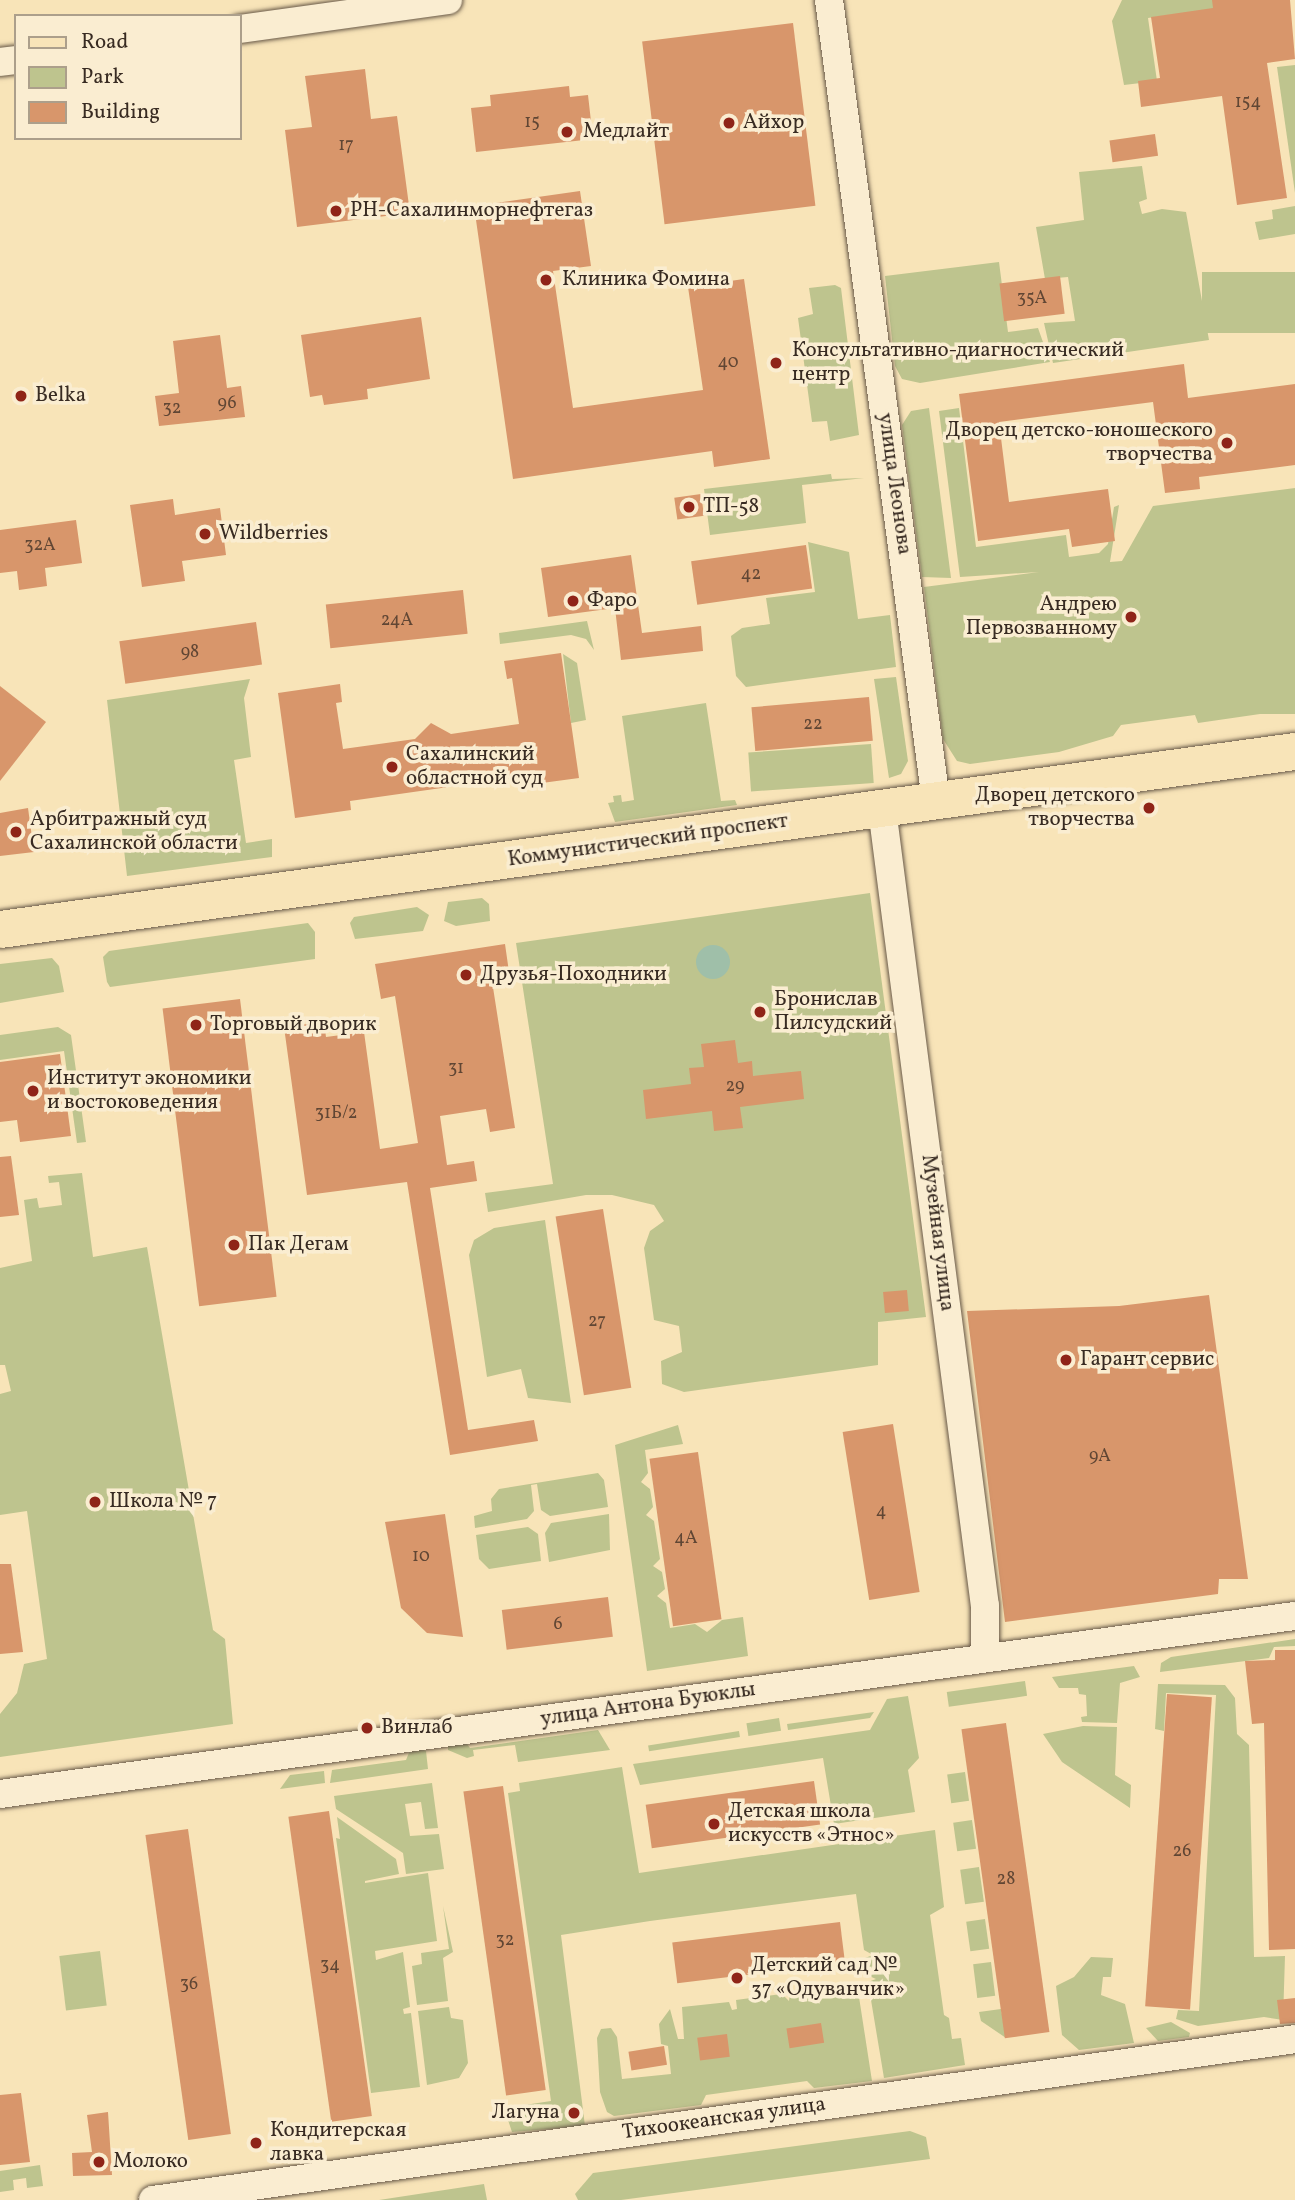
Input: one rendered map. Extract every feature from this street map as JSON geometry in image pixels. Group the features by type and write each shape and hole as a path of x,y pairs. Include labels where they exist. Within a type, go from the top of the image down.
{"main road":[{"name":"Коммунистический проспект","path":"0,929 1295,751"}],"street":[{"path":"242,29 448,0"},
{"name":"улица Леонова","path":"830,0 936,801"},
{"name":"Музейная улица","path":"882,809 985,1606 985,1658"},
{"name":"улица Антона Буюклы","path":"0,1794 1295,1616"},
{"name":"Тихоокеанская улица","path":"153,2200 312,2189 1295,2039"}],"green space":[{"path":"1122,0 1228,0 1229,7 1148,18 1157,81 1124,85 1112,21"},
{"path":"1295,65 1295,193 1277,67"},
{"path":"1142,166 1147,199 1139,202 1142,214 1162,209 1186,212 1209,340 1053,363 1044,323 1075,321 1068,277 1045,279 1036,227 1084,220 1079,172"},
{"path":"1295,206 1295,234 1259,240 1255,222 1273,219 1272,210"},
{"path":"999,262 1008,332 1038,328 1050,362 920,383 902,379 895,366 885,276"},
{"path":"1202,272 1295,272 1295,333 1202,333"},
{"path":"835,285 841,288 859,435 830,441 827,421 812,422 798,318 813,314 809,288"},
{"path":"929,408 951,578 922,577 902,425 911,411"},
{"path":"959,408 976,547 1066,535 1069,557 1099,553 1108,544 1114,507 1119,505 1110,562 1122,561 1153,506 1295,488 1295,714 1260,714 1198,723 1195,715 1121,725 1113,736 1059,752 970,764 957,761 943,739 924,587 1039,572 960,577 939,411"},
{"path":"831,474 832,479 864,478 802,485 806,523 710,535 704,489"},
{"path":"808,542 849,552 858,619 890,615 896,667 746,687 736,676 731,636 742,628 770,624 766,598 815,592"},
{"path":"587,621 594,650 586,639 571,635 500,644 499,633"},
{"path":"563,654 577,663 586,720 571,723"},
{"path":"896,677 908,761 901,774 889,778 874,679"},
{"path":"250,679 244,698 251,757 234,760 246,843 272,839 272,857 127,876 107,700"},
{"path":"706,703 721,801 735,800 737,805 615,822 608,803 614,802 613,796 621,795 622,802 634,800 622,716"},
{"path":"871,744 874,783 751,791 748,753"},
{"path":"870,893 926,1317 878,1322 878,1365 684,1392 662,1384 661,1361 682,1352 679,1326 654,1320 644,1248 650,1231 664,1221 654,1205 612,1195 586,1195 488,1212 485,1193 553,1184 516,943"},
{"path":"482,898 489,904 490,921 456,926 444,921 448,902"},
{"path":"417,907 429,915 423,931 355,939 350,923 354,917"},
{"path":"308,923 315,932 315,959 110,987 107,982 103,957 109,951"},
{"path":"52,958 59,966 64,992 0,1003 0,964"},
{"path":"58,1027 71,1035 86,1142 77,1143 64,1051 0,1060 0,1035"},
{"name":"Школа № 7","path":"82,1173 93,1257 147,1247 213,1630 225,1639 233,1724 0,1757 0,1714 17,1693 24,1664 47,1659 27,1511 0,1515 0,1394 11,1391 5,1365 0,1365 0,1268 32,1261 24,1200 37,1198 39,1208 62,1205 59,1182 49,1183 48,1176"},
{"path":"545,1220 571,1403 528,1398 521,1369 487,1377 469,1255 474,1240 494,1228"},
{"path":"678,1425 683,1444 645,1450 648,1473 641,1482 650,1489 653,1507 646,1515 654,1521 660,1559 653,1566 662,1572 665,1589 657,1596 666,1603 670,1628 695,1624 707,1632 722,1620 743,1617 748,1656 647,1671 615,1445"},
{"path":"598,1473 604,1480 608,1507 550,1516 541,1510 537,1484 531,1485 534,1511 527,1519 475,1528 474,1516 492,1511 491,1499 499,1489"},
{"path":"609,1514 610,1550 549,1562 545,1533 551,1523"},
{"path":"528,1527 538,1534 541,1561 489,1569 479,1559 476,1535"},
{"path":"1295,1639 1295,1646 1274,1647 1269,1658 1160,1672 1161,1663 1171,1657"},
{"path":"1134,1666 1140,1677 1120,1683 1117,1723 1082,1722 1081,1717 1087,1716 1086,1695 1079,1694 1078,1688 1059,1688 1052,1677"},
{"path":"1025,1681 1027,1696 949,1707 947,1692"},
{"path":"1158,1684 1225,1685 1235,1698 1237,1734 1249,1745 1254,1957 1285,1956 1283,2020 1264,2017 1198,2026 1176,2019 1178,2010 1199,2011 1216,1695 1166,1693 1164,1731 1155,1729"},
{"path":"908,1696 919,1758 908,1770 915,1812 834,1824 823,1758 640,1785 633,1764 870,1730 887,1699"},
{"path":"874,1712 870,1718 788,1730 787,1724"},
{"path":"779,1718 781,1731 748,1736 746,1723"},
{"path":"1083,1726 1117,1727 1115,1775 1131,1785 1130,1808 1062,1762 1043,1734"},
{"path":"598,1730 610,1750 518,1762 515,1745 473,1750 474,1756 467,1758 448,1750 448,1743 465,1741 470,1748"},
{"path":"739,1731 740,1737 649,1751 648,1745"},
{"path":"412,1745 426,1751 428,1769 330,1783 332,1770 406,1760"},
{"path":"622,1767 639,1873 935,1830 944,1907 930,1915 944,2015 949,2018 952,2039 961,2038 965,2065 884,2078 868,1982 876,1979 867,1975 865,1958 873,1955 864,1950 856,1894 650,1921 561,1935 585,2126 512,2132 504,2108 551,2101 508,1793 520,1791 519,1783"},
{"path":"324,1771 325,1783 280,1789 290,1775"},
{"path":"965,1772 969,1801 951,1803 947,1775"},
{"path":"432,1783 438,1828 425,1829 421,1802 405,1804 410,1836 439,1834 444,1869 406,1874 403,1853 336,1809 334,1796"},
{"path":"337,1817 396,1859 399,1874 365,1883 428,1873 437,1941 375,1951 376,1960 403,1952 410,2007 403,2009 404,2014 411,2013 420,2087 371,2093 336,1838 340,1839"},
{"path":"972,1820 976,1849 957,1851 953,1823"},
{"path":"979,1867 984,1902 965,1904 960,1870"},
{"path":"443,1906 453,1952 443,1958 448,2001 417,2005 412,1966 422,1964 421,1953 449,1949"},
{"path":"985,1919 989,1949 970,1951 966,1922"},
{"path":"100,1951 107,2006 66,2011 59,1956"},
{"path":"1091,1957 1113,1958 1111,1977 1103,1977 1101,1995 1125,2004 1134,2043 1079,2050 1062,2035 1056,1986 1074,1977"},
{"path":"991,1962 995,1996 977,1998 973,1964"},
{"path":"857,1984 872,2081 814,2088 807,2081 706,2095 701,2105 614,2116 607,2112 600,2092 597,2038 601,2029 611,2028 617,2037 622,2079 671,2074 668,2046 661,2044 659,2024 670,2009 678,2039 684,2039 682,2007 729,2002 732,2010 737,2009 736,2000 782,1994 789,2001 790,1993"},
{"path":"449,2007 451,2018 463,2020 468,2063 459,2078 427,2085 418,2011"},
{"path":"1001,2009 1006,2038 981,2021 979,2012"},
{"path":"1171,2022 1190,2033 1189,2037 1158,2041 1146,2028"},
{"path":"910,2131 926,2137 930,2159 621,2200 578,2200 575,2194 593,2173"},
{"path":"40,2165 43,2186 27,2188 26,2178 13,2180 14,2190 0,2192 0,2171"},
{"path":"484,2184 487,2200 379,2200"}],"shaded area":[{"path":"713,945 725,950 730,962 725,974 713,979 701,974 696,962 701,950"}],"building":[{"path":"1212,0 1290,0 1295,59 1267,63 1287,198 1237,205 1222,96 1141,107 1138,81 1160,78 1151,17 1213,8"},
{"name":"Айхор","path":"793,23 815,206 665,224 642,42"},
{"path":"365,69 371,119 397,116 410,213 297,227 285,130 312,127 305,76"},
{"path":"569,86 570,97 588,95 593,139 476,152 471,108 491,106 490,95"},
{"path":"1155,134 1158,156 1113,162 1109,140"},
{"path":"580,191 591,266 553,271 573,408 703,390 688,287 744,279 770,459 714,467 712,451 513,479 474,206"},
{"path":"1060,276 1065,314 1004,321 999,283"},
{"path":"421,317 430,379 367,389 368,399 324,405 322,395 310,397 301,335"},
{"path":"220,335 227,388 241,386 245,417 159,426 155,396 179,393 173,341"},
{"name":"Дворец детско-юношеского творчества","path":"1184,364 1188,398 1295,384 1295,465 1199,477 1200,489 1165,493 1153,402 999,422 1009,502 1108,489 1115,541 1072,547 1069,529 978,541 959,394"},
{"name":"ТП-58","path":"701,494 704,516 677,520 674,498"},
{"path":"173,499 175,515 220,508 226,555 182,561 185,581 142,587 130,505"},
{"path":"76,520 82,563 45,568 47,586 19,590 17,571 0,573 0,530"},
{"path":"806,545 812,589 697,605 691,561"},
{"path":"631,555 642,633 701,626 703,651 621,660 615,608 548,617 541,568"},
{"path":"463,590 468,634 330,648 326,604"},
{"path":"256,622 262,665 125,684 119,641"},
{"path":"561,653 579,778 527,785 526,776 350,801 351,810 295,818 278,693 340,684 342,702 336,703 343,749 415,739 431,723 451,734 519,724 512,678 507,679 504,661"},
{"path":"0,686 46,722 0,781"},
{"path":"869,697 873,741 755,751 751,707"},
{"name":"Арбитражный суд Сахалинской области","path":"28,808 34,852 0,856 0,813"},
{"path":"505,944 510,979 492,981 515,1128 490,1132 486,1109 440,1116 447,1165 474,1161 477,1181 430,1188 468,1430 534,1420 538,1441 450,1455 407,1182 307,1195 284,1027 324,1022 326,1037 364,1032 380,1149 418,1143 395,996 381,999 375,964"},
{"path":"240,999 277,1297 199,1306 163,1009"},
{"path":"735,1040 738,1063 752,1061 753,1076 801,1071 804,1099 740,1107 743,1128 714,1131 712,1111 646,1119 643,1090 691,1084 689,1068 704,1067 701,1044"},
{"name":"Институт экономики и востоковедения","path":"60,1054 71,1136 20,1142 17,1120 0,1122 0,1062"},
{"path":"11,1156 19,1215 0,1217 0,1157"},
{"path":"603,1209 631,1388 584,1395 556,1217"},
{"path":"907,1290 909,1311 885,1313 883,1292"},
{"path":"1209,1295 1248,1579 1219,1579 1218,1594 1005,1622 967,1311 1119,1306"},
{"path":"893,1424 920,1592 869,1600 843,1432"},
{"path":"698,1452 722,1619 673,1626 649,1459"},
{"path":"445,1514 463,1637 427,1633 401,1608 385,1522"},
{"path":"0,1564 11,1564 23,1652 0,1654"},
{"path":"608,1597 613,1637 507,1650 502,1610"},
{"path":"1275,1650 1295,1650 1295,1949 1269,1950 1264,1723 1252,1724 1245,1661 1275,1660"},
{"path":"1167,1694 1212,1697 1190,2009 1145,2006"},
{"path":"1006,1723 1049,2032 1005,2038 961,1729"},
{"path":"814,1781 820,1825 652,1848 646,1805"},
{"path":"503,1786 546,2090 506,2096 463,1792"},
{"path":"329,1811 372,2116 331,2122 288,1817"},
{"path":"188,1829 231,2134 188,2140 145,1835"},
{"path":"840,1922 845,1963 677,1983 672,1943"},
{"path":"1295,1998 1295,2023 1280,2024 1277,2000"},
{"path":"821,2023 824,2043 790,2048 786,2028"},
{"path":"727,2034 730,2057 700,2060 697,2038"},
{"path":"664,2046 667,2065 631,2070 628,2052"},
{"path":"21,2093 30,2162 0,2165 0,2095"},
{"path":"108,2112 112,2175 73,2176 72,2153 92,2152 87,2115"}],"place":[{"name":"Айхор","path":"729,123"},
{"name":"Медлайт","path":"567,132"},
{"name":"РН-Сахалинморнефтегаз","path":"336,211"},
{"name":"Клиника Фомина","path":"546,280"},
{"name":"Консультативно-диагностический центр","path":"776,363"},
{"name":"Belka","path":"21,396"},
{"name":"Дворец детско-юношеского творчества","path":"1227,443"},
{"name":"ТП-58","path":"689,507"},
{"name":"Wildberries","path":"205,534"},
{"name":"Фаро","path":"573,601"},
{"name":"Андрею Первозванному","path":"1131,617"},
{"name":"Сахалинский областной суд","path":"392,767"},
{"name":"Дворец детского творчества","path":"1149,808"},
{"name":"Арбитражный суд Сахалинской области","path":"16,832"},
{"name":"Друзья-Походники","path":"466,975"},
{"name":"Бронислав Пилсудский","path":"760,1012"},
{"name":"Торговый дворик","path":"196,1025"},
{"name":"Институт экономики и востоковедения","path":"33,1091"},
{"name":"Пак Дегам","path":"234,1245"},
{"name":"Гарант сервис","path":"1066,1360"},
{"name":"Школа № 7","path":"95,1502"},
{"name":"Винлаб","path":"367,1728"},
{"name":"Детская школа искусств «Этнос»","path":"714,1824"},
{"name":"Детский сад № 37 «Одуванчик»","path":"737,1978"},
{"name":"Лагуна","path":"574,2113"},
{"name":"Кондитерская лавка","path":"256,2143"},
{"name":"Молоко","path":"99,2162"}]}
